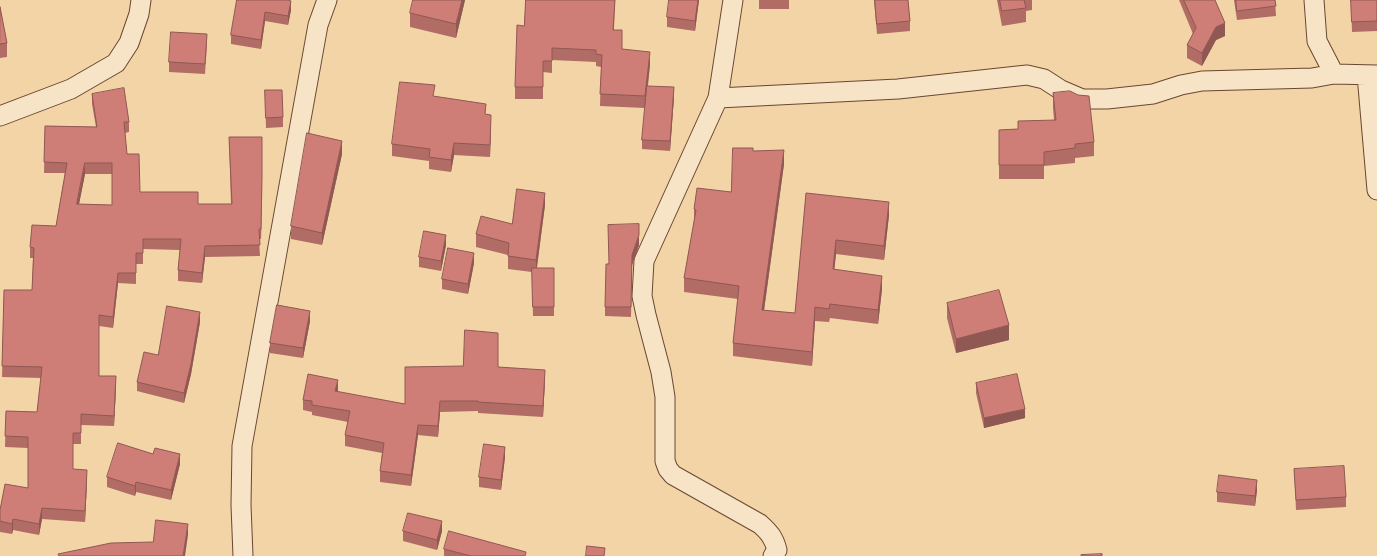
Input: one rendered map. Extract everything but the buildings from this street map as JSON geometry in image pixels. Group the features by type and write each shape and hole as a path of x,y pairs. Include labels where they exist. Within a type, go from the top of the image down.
{"street":[{"path":"0,116 71,89 116,63 129,43 139,14 141,0"},
{"path":"243,556 241,505 242,446 318,25 327,0"},
{"path":"733,0 718,98 644,261 642,296 662,372 665,396 665,461 668,469 673,475 760,524 771,533 777,550 773,556"},
{"path":"1314,0 1317,41 1334,74"},
{"path":"718,98 898,89 1027,75 1044,79 1062,90 1082,99 1107,99 1154,94 1181,85 1202,81 1312,78 1334,74 1372,75 1377,190"}]}
